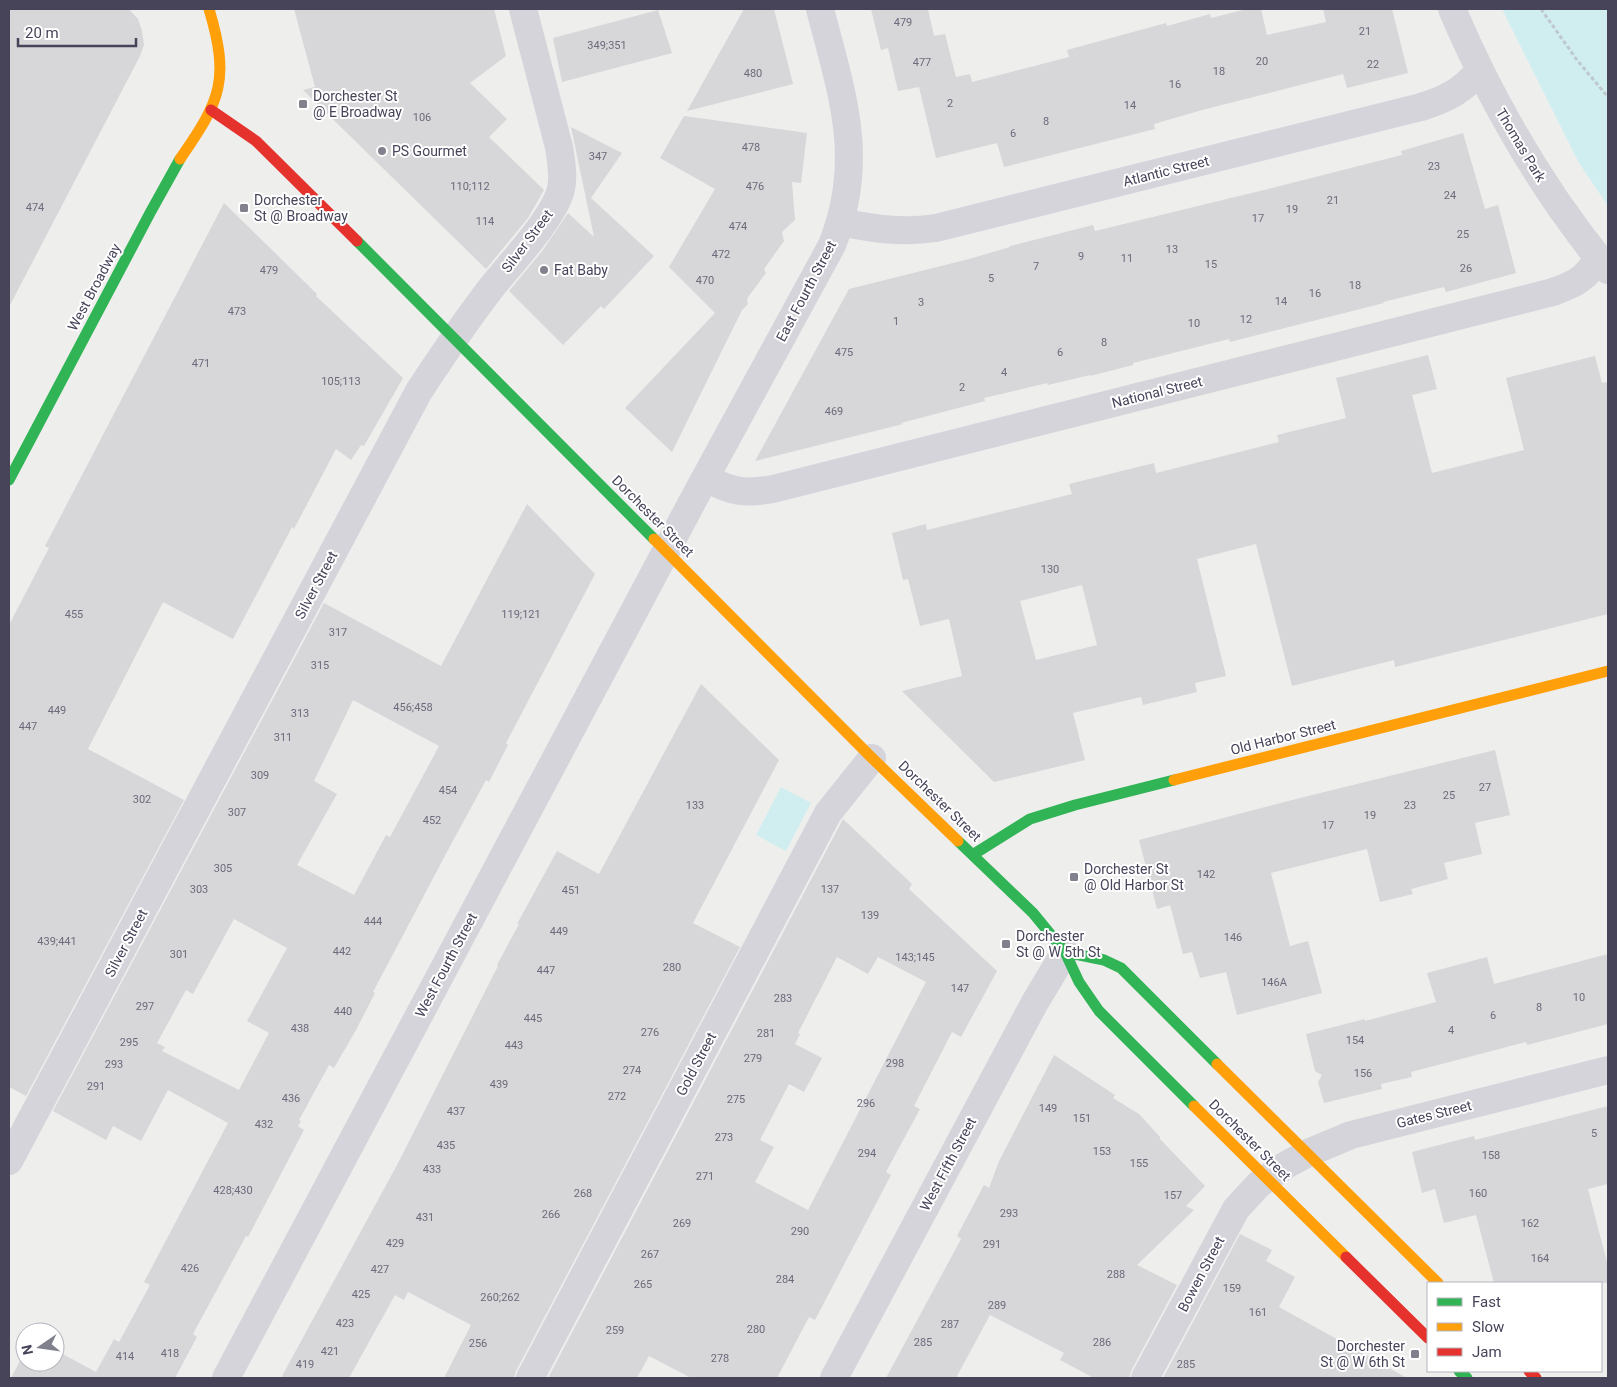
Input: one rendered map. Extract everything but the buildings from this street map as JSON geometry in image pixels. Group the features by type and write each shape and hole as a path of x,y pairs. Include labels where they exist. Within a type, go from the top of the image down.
{"main road":[{"name":"West Broadway","path":"9,480 171,174 211,110 218,93 222,73 220,51 209,9"},
{"name":"Dorchester Street","path":"211,110 256,142 454,337 872,758 974,854 1033,913 1065,952 1079,982 1099,1011 1427,1337"},
{"name":"Old Harbor Street","path":"974,854 1030,819 1075,805 1608,671"},
{"path":"1065,952 1104,960 1122,968 1437,1282"}],"street":[{"name":"Silver Street","path":"9,1161 419,391 454,337 535,234 554,206 561,189 562,170 559,147 523,9"},
{"name":"East Fourth Street","path":"667,551 832,245 841,222 847,199 850,149 841,91 820,9"},
{"name":"Thomas Park","path":"1452,9 1479,70 1514,136 1554,200 1575,230 1603,264"},
{"name":"Atlantic Street","path":"841,222 875,229 898,231 918,231 936,228 1429,104 1454,94 1467,85 1479,70"},
{"name":"National Street","path":"706,478 722,487 738,492 773,489 1553,292 1580,280 1591,270 1603,264"},
{"name":"West Fourth Street","path":"226,1378 667,551"},
{"name":"Gold Street","path":"530,1378 828,814 872,758"},
{"name":"West Fifth Street","path":"834,1378 1034,1004 1065,952"},
{"name":"Gates Street","path":"1268,1178 1308,1153 1351,1135 1608,1070"},
{"name":"Bowen Street","path":"1145,1378 1236,1209 1246,1197 1268,1178"}],"path":[{"path":"1541,9 1577,60 1608,97"}],"shaded area":[{"path":"1502,9 1608,9 1608,206 1579,163"},
{"path":"781,787 811,803 786,851 756,835"}],"traffic: fast":[{"path":"9,480 180,159"},
{"path":"357,241 654,539"},
{"path":"974,854 1030,819 1075,805 1174,780"},
{"path":"958,841 1033,913 1065,952 1079,982 1099,1011 1194,1106"},
{"path":"1065,952 1104,960 1121,968 1217,1064"},
{"path":"1460,1372 1467,1378"}],"traffic: slow":[{"path":"180,159 205,121 218,89 220,72 219,54 209,9"},
{"path":"654,539 872,758 958,841"},
{"path":"1174,780 1608,671"},
{"path":"1217,1064 1437,1282"},
{"path":"1194,1106 1346,1257"}],"traffic: jam":[{"path":"211,110 256,141 357,241"},
{"path":"1346,1257 1427,1337"},
{"path":"1530,1372 1536,1378"}],"place":[{"name":"Dorchester St @ E Broadway","path":"303,104"},
{"name":"PS Gourmet","path":"382,151"},
{"name":"Dorchester St @ Broadway","path":"244,208"},
{"name":"Fat Baby","path":"544,270"},
{"name":"Dorchester St @ Old Harbor St","path":"1074,877"},
{"name":"Dorchester St @ W 5th St","path":"1006,944"},
{"name":"Dorchester St @ W 6th St","path":"1415,1354"}]}
